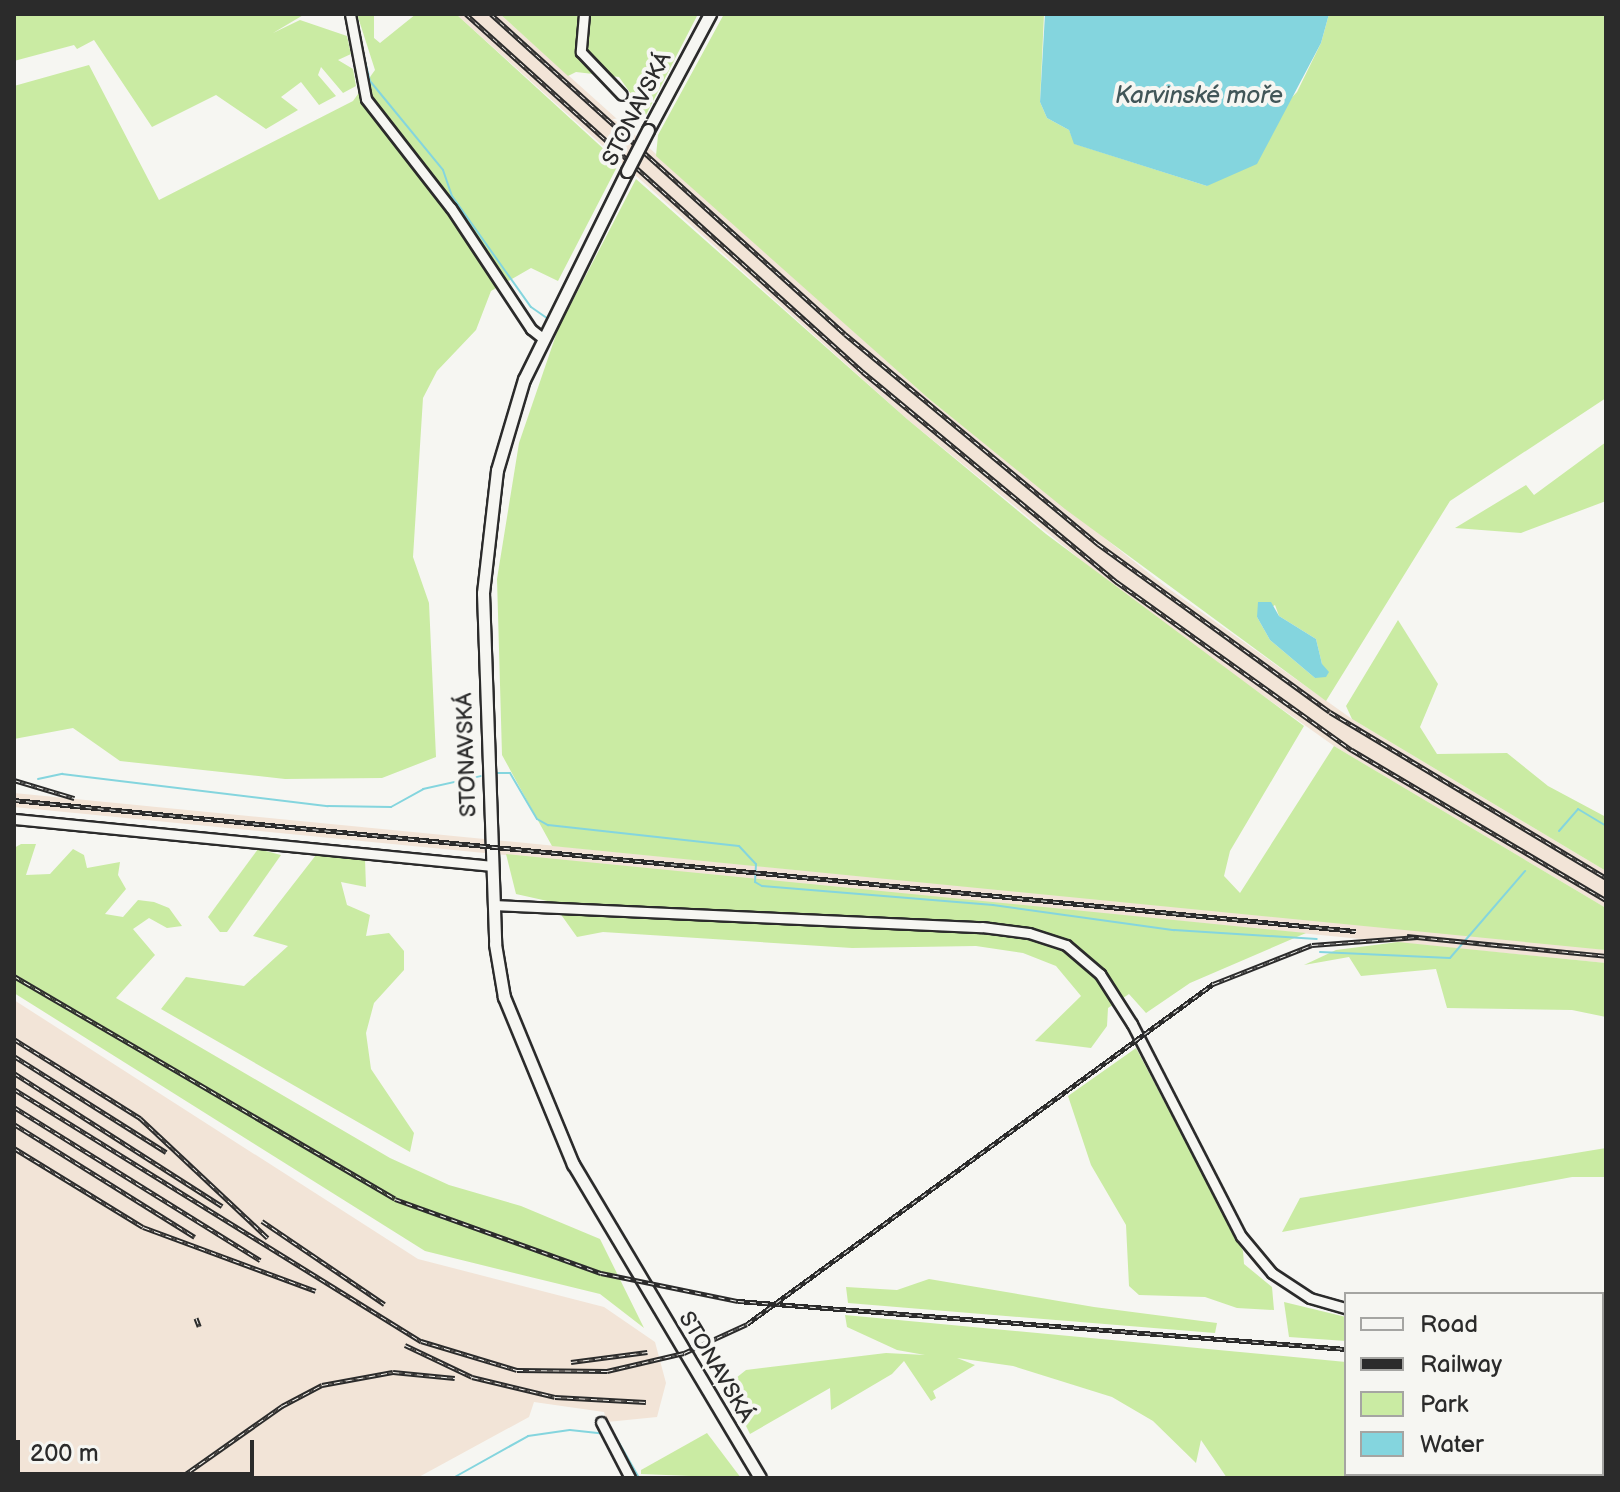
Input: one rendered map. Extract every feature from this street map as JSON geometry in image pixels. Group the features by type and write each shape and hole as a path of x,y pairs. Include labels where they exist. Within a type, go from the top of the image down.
{"street":[{"path":"350,14 366,99 451,208 531,329 544,339"},
{"path":"584,14 581,52 622,95"},
{"name":"STONAVSKÁ","path":"710,14 627,171 524,379 497,470 483,593 491,866 504,997 573,1164 760,1478"},
{"path":"14,819 491,866"},
{"path":"493,905 982,927 1029,933 1066,945 1100,974 1132,1024 1241,1236 1272,1273 1310,1298 1344,1307"},
{"path":"601,1422 630,1478"}],"shaded area":[{"path":"456,14 500,14 928,398 1165,586 1352,719 1606,871 1606,908 1334,746 1145,612 907,419"},
{"path":"14,793 1588,947 1606,950 1606,963 14,807"},
{"path":"14,1000 418,1259 604,1307 655,1342 666,1383 657,1417 607,1422 604,1412 534,1402 529,1417 417,1478 14,1478"}],"green space":[{"path":"14,14 305,14 273,33 300,20 347,36 351,54 338,60 353,69 356,86 343,93 321,67 318,75 336,96 319,105 301,82 281,97 298,110 266,129 216,95 152,127 94,40 77,49 74,45 14,61"},
{"path":"357,14 374,14 374,38 380,43 416,14 456,14 619,163 558,281 531,268 491,291 476,330 437,371 423,398 413,557 429,603 436,757 382,778 285,779 120,761 73,728 14,739 14,86 89,65 159,200 353,101 375,70"},
{"path":"500,14 698,14 646,115 619,77 576,72 568,76"},
{"path":"724,14 1044,14 1040,102 1047,118 1069,130 1075,144 1207,186 1297,92 1321,43 1329,14 1606,14 1606,398 1450,501 1326,701 1065,509 928,398 656,156 658,135","holes":["1275,605 1279,616 1316,639 1322,664 1315,678 1270,640 1257,617"]},
{"path":"636,179 907,419 1046,534 1304,726 1230,851 1224,876 1240,893 1334,746 1606,908 1606,950 552,846 502,755 497,579 519,443 558,329"},
{"path":"1606,442 1606,501 1521,533 1455,528 1526,485 1534,495"},
{"path":"1398,620 1438,684 1420,727 1437,754 1507,753 1548,786 1606,817 1606,871 1352,719 1346,706"},
{"path":"21,844 36,844 26,875 50,874 73,849 84,855 87,868 120,862 118,875 126,889 105,914 123,917 138,900 154,902 169,908 182,926 167,928 149,918 133,929 155,955 116,998 390,1158 449,1185 521,1206 600,1239 644,1328 600,1294 425,1251 14,993 14,848"},
{"path":"258,849 281,855 227,932 220,932 208,917"},
{"path":"506,854 1306,933 1190,983 1146,1013 1129,994 1108,1008 1107,1026 1091,1048 1035,1041 1081,996 1056,966 1023,953 976,946 852,948 603,932 577,937 552,902 516,894"},
{"path":"316,855 365,859 366,887 341,882 347,905 370,915 366,936 389,933 404,951 404,970 374,1003 366,1033 371,1069 414,1133 410,1152 161,1009 186,977 244,986 288,946 253,936"},
{"path":"1398,942 1606,963 1606,1017 1572,1010 1447,1008 1436,969 1361,976 1349,957 1304,965 1336,950"},
{"path":"1136,1048 1243,1251 1244,1264 1272,1287 1274,1310 1237,1308 1205,1297 1139,1295 1129,1286 1126,1225 1091,1165 1068,1096"},
{"path":"1606,1148 1606,1177 1572,1177 1282,1232 1300,1198"},
{"path":"929,1279 1094,1307 1217,1323 1215,1333 848,1303 846,1287 897,1290"},
{"path":"1284,1302 1344,1317 1344,1341 1289,1337"},
{"path":"845,1315 1344,1362 1344,1476 1352,1476 1227,1478 1201,1440 1196,1463 1153,1421 1112,1397 1013,1366 957,1358 975,1365 933,1391 936,1398 931,1401 904,1361 892,1374 831,1410 830,1388 750,1434 726,1386 746,1370 886,1353 925,1355 897,1350 847,1327"},
{"path":"707,1433 741,1478 641,1474 641,1470"}],"water":[{"name":"Karvinské moře","path":"1045,14 1329,14 1321,43 1257,164 1207,186 1074,144 1069,130 1047,118 1040,102"},
{"path":"1258,602 1271,602 1279,616 1316,639 1322,664 1329,672 1326,677 1315,678 1270,640 1257,617"}],"waterway":[{"path":"360,41 370,81 443,170 452,196 531,307 548,319"},
{"path":"495,773 510,773 537,819 548,825 739,846 756,864 755,882 762,886 993,905 1174,930 1317,939"},
{"path":"38,779 62,774 328,806 391,807 423,789 481,776"},
{"path":"1559,831 1578,809 1606,826"},
{"path":"1320,952 1450,958 1525,871"},
{"path":"453,1478 528,1436 570,1430 600,1433"},
{"path":"614,1434 639,1478"}],"railway":[{"path":"466,14 863,372 1117,582 1352,750 1606,900"},
{"path":"491,14 845,334 1098,544 1330,712 1606,878"},
{"path":"14,780 74,798"},
{"path":"14,800 1356,931"},
{"path":"1407,936 1606,956"},
{"path":"14,1089 421,1341 517,1370 607,1371 684,1353 747,1324 1213,984 1312,945 1418,937"},
{"path":"14,976 395,1199 601,1273 738,1301 1344,1349"},
{"path":"14,1039 140,1118 268,1238"},
{"path":"14,1056 166,1152"},
{"path":"14,1073 222,1206"},
{"path":"14,1107 260,1260"},
{"path":"14,1124 195,1237"},
{"path":"14,1148 143,1227 316,1291"},
{"path":"262,1221 384,1304"},
{"path":"196,1318 199,1326"},
{"path":"405,1345 472,1377 555,1397 646,1402"},
{"path":"571,1362 647,1352"},
{"path":"180,1478 282,1406 322,1385 393,1372 455,1378"}]}
